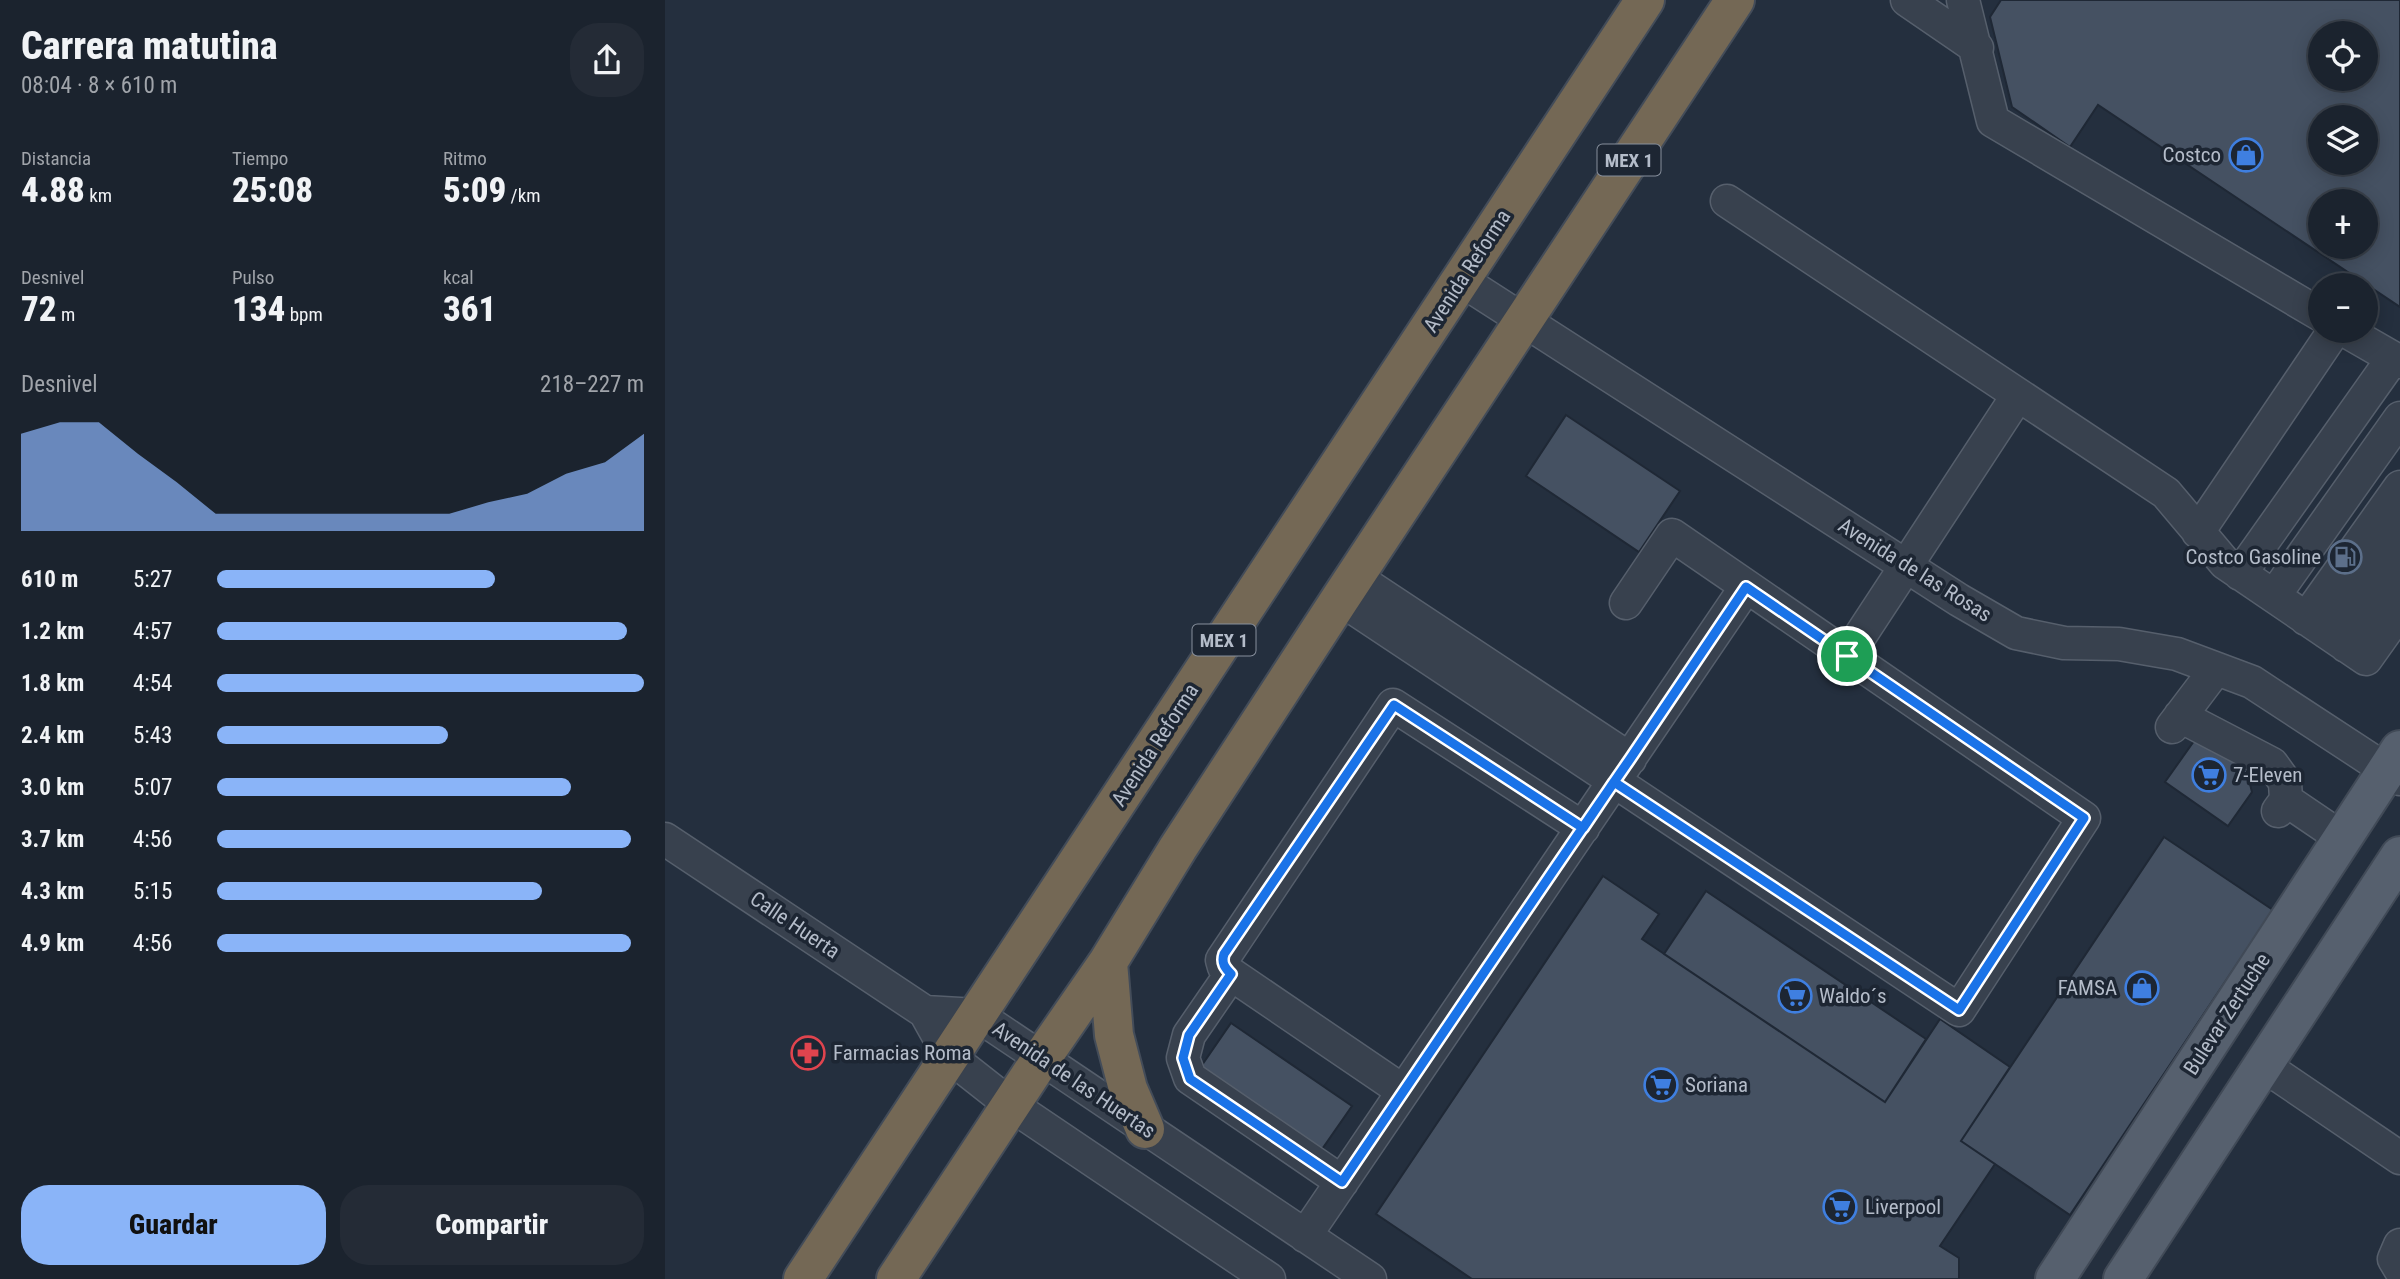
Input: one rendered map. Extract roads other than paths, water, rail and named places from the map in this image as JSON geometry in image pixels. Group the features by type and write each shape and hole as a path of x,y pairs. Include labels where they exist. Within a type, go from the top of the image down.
{"highway":[{"name":"Avenida Reforma","path":"803,1279 1645,0"},
{"name":"MEX 1","path":"896,1279 1108,962 1178,848 1347,588 1735,0"},
{"path":"1108,962 1114,1035 1128,1089 1145,1129"}],"main road":[{"name":"Bulevar Zertuche","path":"2055,1279 2342,838 2396,767"},
{"path":"2123,1279 2400,856"}],"street":[{"path":"1907,0 1977,48"},
{"path":"1963,0 1993,121 2308,307"},
{"path":"1727,201 2166,493 2225,563 2366,659 2400,611"},
{"name":"Avenida de las Rosas","path":"1461,280 1906,566 2016,633 2064,643 2119,644 2165,652 2216,668 2252,682 2396,767"},
{"path":"2198,532 2325,343"},
{"path":"2291,608 2398,368 2363,343"},
{"path":"1847,656 2018,395"},
{"path":"2291,608 2400,418"},
{"path":"2291,608 2400,449"},
{"path":"2291,608 2400,487"},
{"path":"2291,608 2400,527"},
{"path":"1347,588 1622,771 1959,1010 2084,818 1672,536 1626,603"},
{"path":"2291,608 2400,571"},
{"path":"1305,1236 1746,587"},
{"path":"2216,668 2176,722 2272,764 2285,782 2282,806 2342,838"},
{"path":"1403,1091 1231,974 1224,967 1222,960 1394,705 1583,828"},
{"name":"Calle Huerta","path":"665,839 925,1012"},
{"path":"1231,974 1189,1035 1183,1058 1190,1079 1342,1182"},
{"path":"925,1012 950,1057 1011,1105 1269,1279"},
{"name":"Avenida de las Huertas","path":"925,1012 977,1015 1370,1279"},
{"path":"2263,1065 2400,1158"}],"place":[{"name":"Costco","path":"2246,155"},
{"name":"Costco Gasoline","path":"2345,557"},
{"name":"7-Eleven","path":"2209,775"},
{"name":"FAMSA","path":"2142,988"},
{"name":"Waldo´s","path":"1795,996"},
{"name":"Farmacias Roma","path":"808,1053"},
{"name":"Soriana","path":"1661,1085"},
{"name":"Liverpool","path":"1840,1207"}]}
